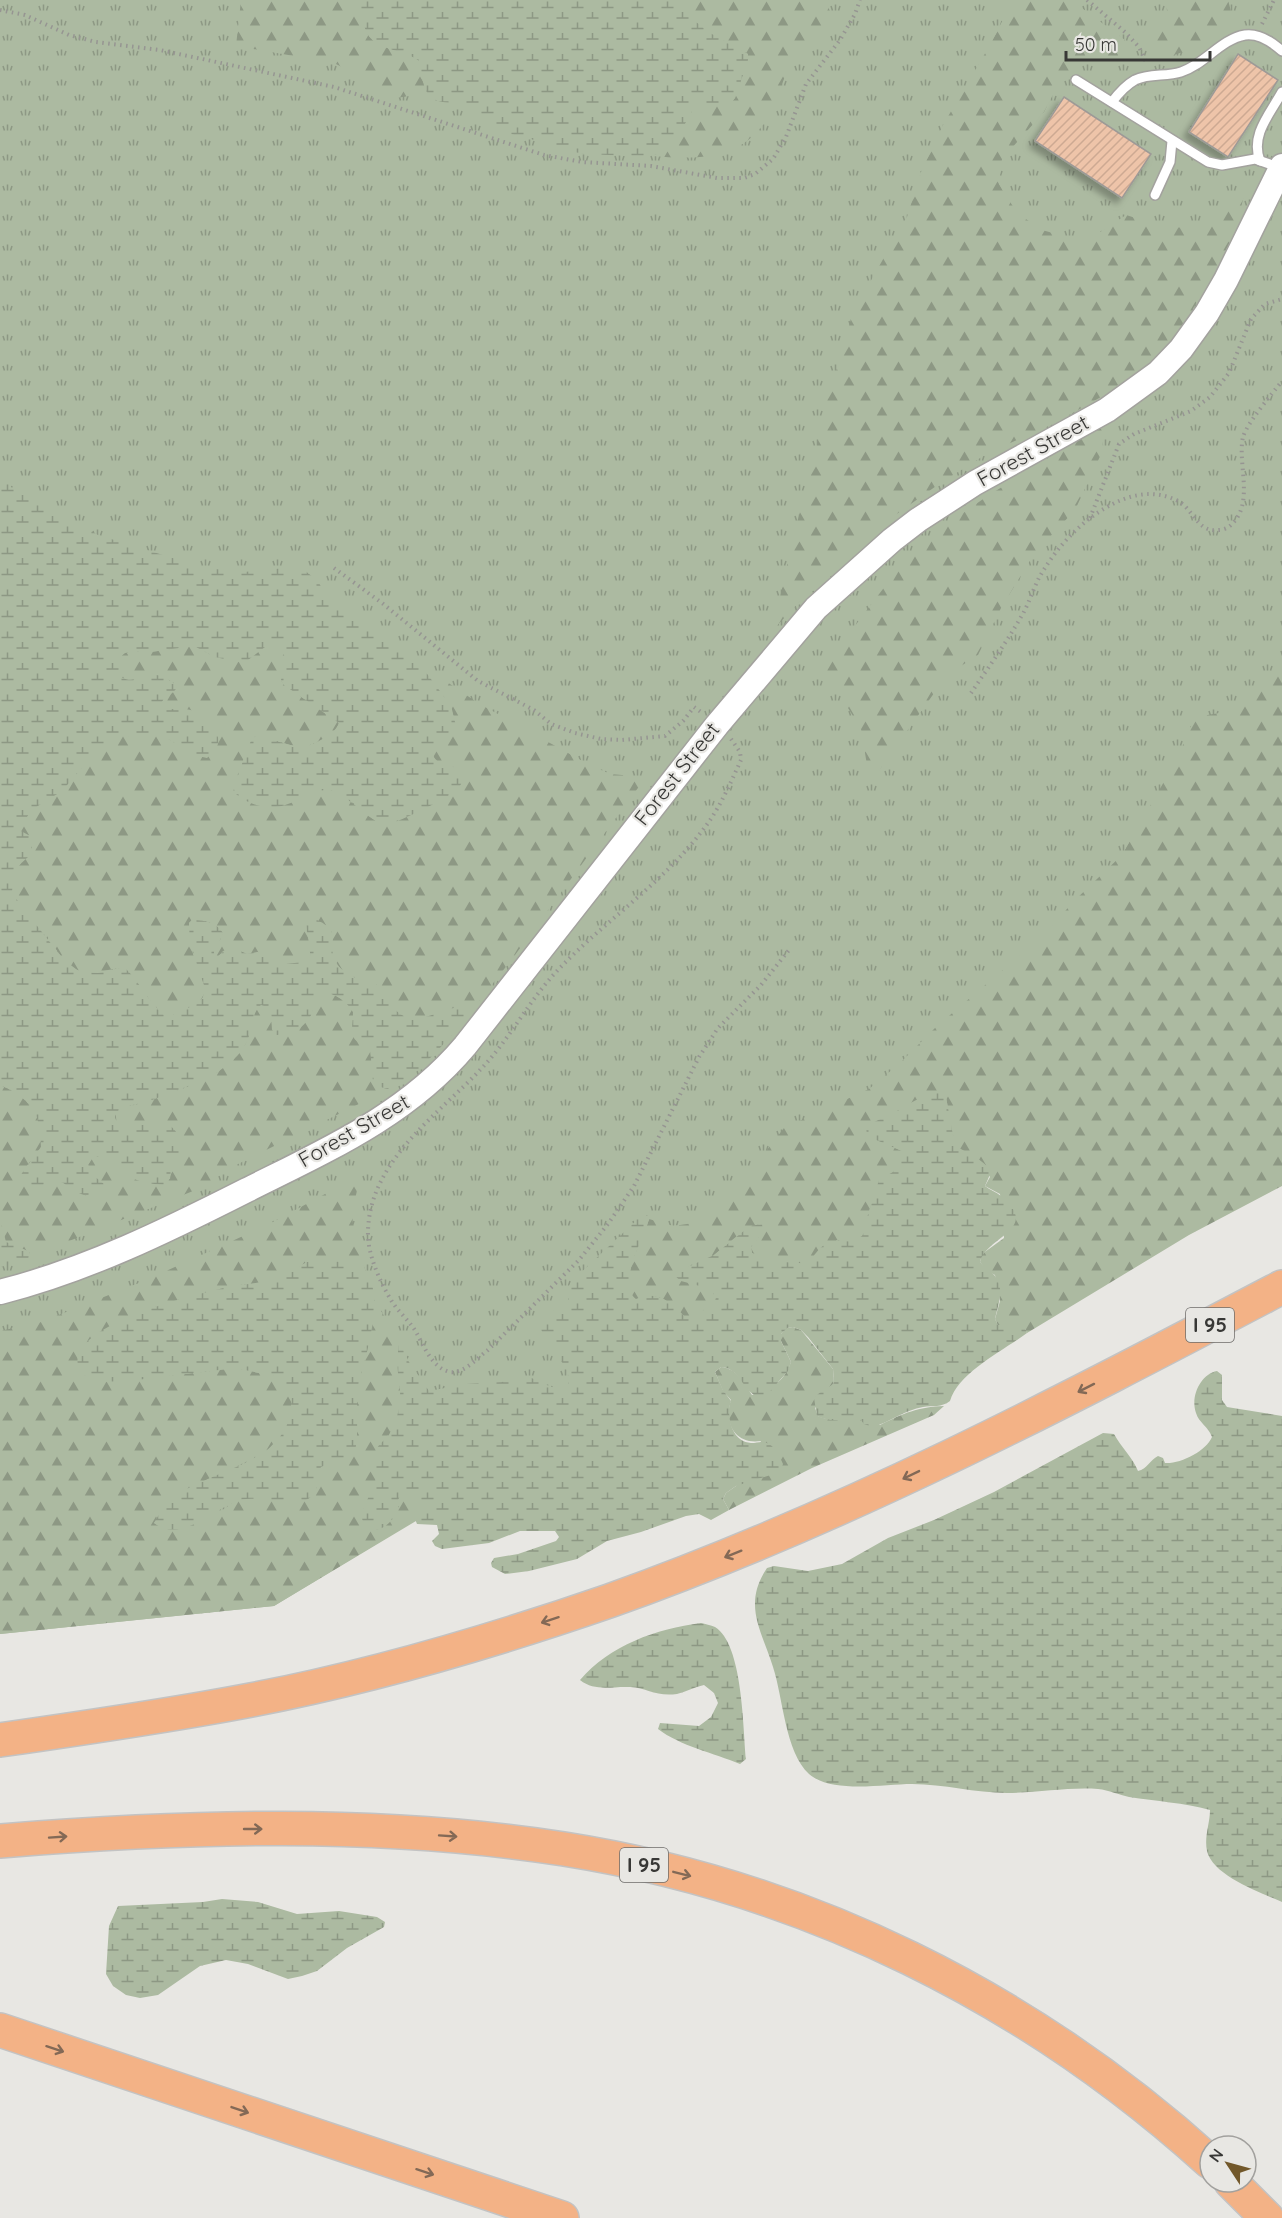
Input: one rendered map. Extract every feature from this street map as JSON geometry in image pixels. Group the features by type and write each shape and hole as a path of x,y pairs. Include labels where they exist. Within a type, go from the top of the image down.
{"highway":[{"path":"1138,1361 1282,1274"},
{"name":"I 95","path":"0,1740 138,1720 255,1699 358,1676 537,1625 691,1571 830,1513 921,1470 1282,1287"},
{"name":"I 95","path":"0,1841 117,1833 221,1830 394,1832 497,1840 566,1849 634,1862 701,1879 767,1898 843,1927 895,1950 977,1992 1027,2022 1103,2074 1158,2116 1198,2151"},
{"path":"0,2030 562,2218"},
{"path":"1243,2194 1267,2218"}],"street":[{"name":"Forest Street","path":"0,1292 65,1273 188,1219 371,1125 410,1100 446,1068 465,1046 717,725 816,608 892,540 918,520 975,483 1107,410 1158,373 1181,349 1207,313 1253,227 1274,165"}],"lane":[{"path":"1112,102 1135,80 1152,75 1181,72 1244,35 1257,35 1273,42 1282,51"},
{"path":"1076,80 1208,162 1222,165 1255,159 1274,165"},
{"path":"1274,165 1256,149 1258,134 1282,92"},
{"path":"1155,195 1170,162 1172,141"}],"path":[{"path":"0,10 25,15 69,34 96,42 160,50 334,87 544,155 582,162 651,166 717,178 735,178 755,174 774,159 786,137 806,84 840,40 860,0"},
{"path":"1087,0 1139,47 1152,75"},
{"path":"1257,35 1274,0"},
{"path":"1090,518 1119,444 1134,434 1191,411 1210,397 1229,373 1251,319 1265,304 1282,299"},
{"path":"971,693 1022,615 1040,576 1063,543 1090,518 1116,502 1146,494 1177,500 1205,528 1219,530 1231,526 1240,511 1244,490 1242,445 1246,429 1282,381"},
{"path":"334,568 382,603 478,681 534,710 552,724 601,739 622,740 665,736 683,721 694,707 717,725 733,741 740,752 741,760 721,803 702,831 646,891 605,925 555,974 483,1068 418,1130 379,1185 368,1232 373,1259 390,1299 414,1329 438,1366 443,1370 454,1372 461,1370 488,1350 579,1260 608,1224 634,1186 699,1057 717,1028 761,985 789,950"}],"green space":[{"path":"0,0 1282,0 1282,827 1043,1140 274,1606 0,1634"},
{"path":"241,0 358,0 365,29 371,39 418,60 422,79 429,93 396,98 334,63 236,46"},
{"path":"358,0 676,0 691,18 710,33 748,54 748,60 735,98 730,104 695,105 676,137 660,153 630,156 573,152 500,131 458,105 432,98 424,85 418,60 371,39 365,29"},
{"path":"676,0 825,0 833,18 788,72 775,104 764,123 739,147 724,153 690,158 651,156 660,153 690,116 695,105 730,104 735,98 748,60 748,54 710,33 691,18"},
{"path":"1013,0 1071,0 1125,40 1117,61 1094,61 1075,65 1060,81 1044,112 1002,159 999,184 1017,213 1042,230 1085,242 1126,215 1168,228 1203,226 1246,186 1236,230 1210,281 1181,328 1146,363 1108,393 1053,424 988,453 891,518 812,588 773,630 794,533 815,460 824,406 843,351 852,314 907,217 921,172 943,125 990,45"},
{"path":"1166,0 1228,0 1233,19 1208,43 1163,59 1148,38 1167,11"},
{"path":"1102,427 1103,450 1075,510 1034,554 1001,608 978,655 947,675 870,783 861,729 840,695 820,674 916,546 986,497 1072,443"},
{"path":"0,481 98,535 205,568 244,572 283,568 304,570 318,581 328,600 399,645 419,663 451,706 456,726 437,741 433,756 442,763 460,769 463,778 457,789 434,804 389,824 373,819 334,791 316,792 281,806 260,806 236,794 233,787 252,738 258,736 301,748 333,732 339,723 284,685 281,680 286,659 281,650 274,646 265,647 248,660 239,662 215,657 194,646 125,653 120,657 122,678 133,680 148,675 159,675 173,683 177,687 165,698 160,708 195,711 204,717 212,724 217,734 216,748 207,758 198,756 161,735 137,741 123,733 114,735 91,757 62,791 33,809 20,826 21,831 32,837 32,850 16,868 13,880 12,892 19,903 64,960 81,972 98,973 124,967 164,1015 173,1015 197,1004 203,997 205,988 190,945 189,923 192,920 209,922 223,933 214,947 214,954 217,957 230,946 247,954 258,952 277,965 303,962 310,958 306,919 312,917 331,930 333,958 337,965 357,979 375,983 399,1013 418,1018 451,1009 465,1008 469,1014 434,1054 402,1084 389,1089 373,1082 370,1047 354,1038 352,1034 353,1012 344,1001 336,996 322,992 304,1025 285,1034 273,1035 271,1014 267,1007 261,1005 254,1016 245,1045 226,1066 215,1074 179,1090 125,1107 115,1114 118,1123 160,1123 175,1130 179,1138 180,1152 169,1163 170,1174 166,1185 133,1179 106,1160 94,1156 88,1165 94,1176 104,1184 98,1196 93,1198 76,1192 61,1182 50,1182 40,1186 23,1183 20,1176 41,1147 39,1125 27,1102 0,1085"},
{"path":"194,646 215,657 248,660 263,649 275,647 280,649 286,660 281,680 284,685 339,723 333,732 301,748 258,736 252,738 233,787 329,790 339,793 377,822 388,824 432,805 452,766 436,761 433,749 456,726 451,706 419,663 478,703 586,763 610,774 646,777 469,1014 465,1008 423,1018 405,1017 388,1003 374,983 352,977 340,968 332,950 332,934 305,923 311,946 310,958 303,962 277,965 258,952 247,955 236,948 223,951 218,957 214,954 214,946 223,933 209,922 192,920 189,923 190,945 205,988 203,998 197,1004 173,1015 164,1015 124,968 87,973 69,965 17,902 11,884 33,842 21,831 20,826 33,809 62,791 91,757 114,735 120,734 142,739 161,735 198,756 175,709 166,711 160,708 174,683 156,674 131,679 122,678 119,666 120,659 125,653 154,652"},
{"path":"1282,669 1282,1186 1189,1235 1027,1333 1023,1325 998,1326 995,1319 1000,1301 995,1275 986,1270 980,1262 982,1254 1004,1238 1000,1194 985,1186 990,1177 978,1158 957,1147 946,1097 920,1098 878,1120 867,1136 902,1151 904,1155 893,1172 879,1180 864,1231 859,1238 852,1241 836,1240 808,1263 801,1263 772,1260 759,1256 752,1253 751,1247 759,1237 737,1236 714,1255 688,1266 689,1283 711,1289 717,1299 697,1316 686,1318 664,1299 658,1297 651,1296 636,1300 631,1293 630,1272 649,1219 673,1226 701,1222 741,1190 760,1159 784,1128 869,1089 899,1064 936,1027 1046,933 1073,902 1122,855 1177,759 1195,717 1226,712"},
{"path":"322,992 344,1001 353,1012 350,1029 370,1046 373,1082 381,1088 391,1088 236,1165 198,1189 32,1256 28,1251 6,1243 0,1225 0,1085 27,1102 36,1116 41,1135 41,1147 23,1171 44,1186 61,1182 84,1196 94,1176 88,1165 93,1156 101,1156 120,1172 170,1179 171,1171 168,1163 174,1157 175,1130 161,1122 118,1123 115,1114 127,1107 190,1086 226,1065 244,1047 255,1013 261,1005 267,1007 271,1014 272,1030 310,1017 318,996"},
{"path":"936,1092 941,1092 946,1097 954,1141 957,1146 987,1166 991,1172 985,1186 1001,1196 1012,1208 1016,1217 1014,1225 984,1253 980,1262 995,1276 1000,1286 995,1319 998,1325 1024,1325 1027,1333 972,1371 955,1390 950,1401 904,1413 873,1427 864,1424 860,1419 833,1420 817,1416 814,1398 834,1383 833,1369 801,1330 793,1327 787,1328 781,1334 781,1341 791,1362 788,1371 765,1397 752,1394 728,1369 721,1367 715,1372 731,1401 729,1413 735,1433 744,1441 769,1444 776,1450 783,1464 780,1472 736,1486 726,1493 723,1499 729,1510 711,1520 699,1514 686,1516 607,1541 577,1559 529,1571 505,1574 492,1567 491,1563 494,1558 518,1554 556,1541 559,1537 555,1531 520,1531 489,1543 442,1549 435,1546 432,1541 439,1534 437,1525 417,1524 415,1519 421,1503 405,1495 400,1496 396,1513 388,1524 376,1529 364,1523 363,1509 376,1481 375,1453 389,1435 399,1409 399,1340 409,1362 429,1391 466,1384 521,1381 529,1377 549,1386 563,1389 569,1381 567,1370 539,1327 540,1320 568,1301 569,1286 572,1281 641,1216 647,1215 649,1219 630,1272 631,1292 636,1299 651,1296 664,1299 686,1318 697,1316 716,1299 711,1289 681,1281 676,1277 679,1271 714,1255 750,1226 762,1224 763,1232 751,1247 752,1253 787,1262 809,1263 826,1244 837,1241 852,1242 862,1236 879,1180 893,1172 904,1155 902,1151 867,1136 866,1126"},
{"path":"362,1168 352,1213 354,1236 367,1275 360,1269 338,1262 307,1262 293,1271 259,1283 239,1285 150,1309 119,1322 94,1337 83,1345 78,1354 93,1382 128,1381 235,1368 274,1376 291,1389 292,1402 286,1430 265,1453 187,1489 154,1523 164,1529 174,1530 224,1509 235,1501 254,1499 301,1501 318,1482 318,1472 321,1467 336,1464 356,1441 357,1390 372,1333 373,1298 399,1340 397,1364 401,1398 389,1434 378,1446 375,1484 363,1510 394,1519 399,1506 398,1500 400,1496 405,1495 421,1503 416,1521 274,1606 0,1634 0,1331 41,1322 144,1281 271,1223 325,1194"},
{"path":"0,1225 6,1242 28,1251 32,1256 18,1263 0,1267"},
{"path":"307,1262 334,1262 355,1266 369,1278 373,1292 372,1326 358,1388 357,1440 354,1452 343,1461 321,1467 315,1492 308,1499 290,1503 243,1499 184,1528 174,1530 154,1523 167,1503 177,1495 249,1461 276,1442 285,1428 291,1411 291,1389 274,1376 235,1368 128,1381 93,1382 79,1368 81,1350 94,1336 116,1323 143,1312 199,1294 266,1280"},
{"path":"793,1327 801,1330 833,1369 834,1383 815,1408 818,1416 829,1419 861,1419 880,1425 911,1411 944,1406 934,1415 812,1468 729,1510 723,1499 726,1493 736,1486 761,1441 745,1440 738,1436 730,1425 731,1400 723,1391 715,1372 721,1367 736,1373 752,1395 771,1387 784,1375 791,1362 781,1341 781,1334 786,1328"},
{"path":"1217,1371 1222,1375 1222,1400 1227,1407 1282,1416 1282,1902 1238,1882 1211,1860 1206,1846 1210,1810 1129,1797 1098,1789 1007,1793 924,1784 844,1786 819,1780 809,1774 801,1764 790,1738 773,1667 756,1618 756,1594 767,1568 774,1566 808,1571 842,1564 888,1538 934,1520 994,1492 1103,1433 1114,1434 1138,1471 1158,1456 1163,1458 1165,1463 1185,1459 1199,1452 1212,1437 1197,1416 1194,1400 1202,1381 1206,1376"},
{"path":"701,1623 715,1627 724,1636 736,1668 746,1759 740,1764 687,1745 658,1729 660,1723 699,1726 711,1717 718,1703 714,1693 704,1685 670,1695 630,1687 592,1686 580,1680 605,1657 620,1648 651,1634"},
{"path":"222,1899 258,1902 297,1914 339,1911 377,1917 385,1922 384,1927 347,1948 317,1971 302,1976 288,1979 248,1964 226,1960 200,1966 158,1995 140,1998 126,1995 113,1986 106,1974 109,1926 118,1906"}],"building":[{"path":"1238,54 1278,80 1228,157 1189,132"},
{"path":"1064,97 1151,154 1122,198 1035,141"}]}
